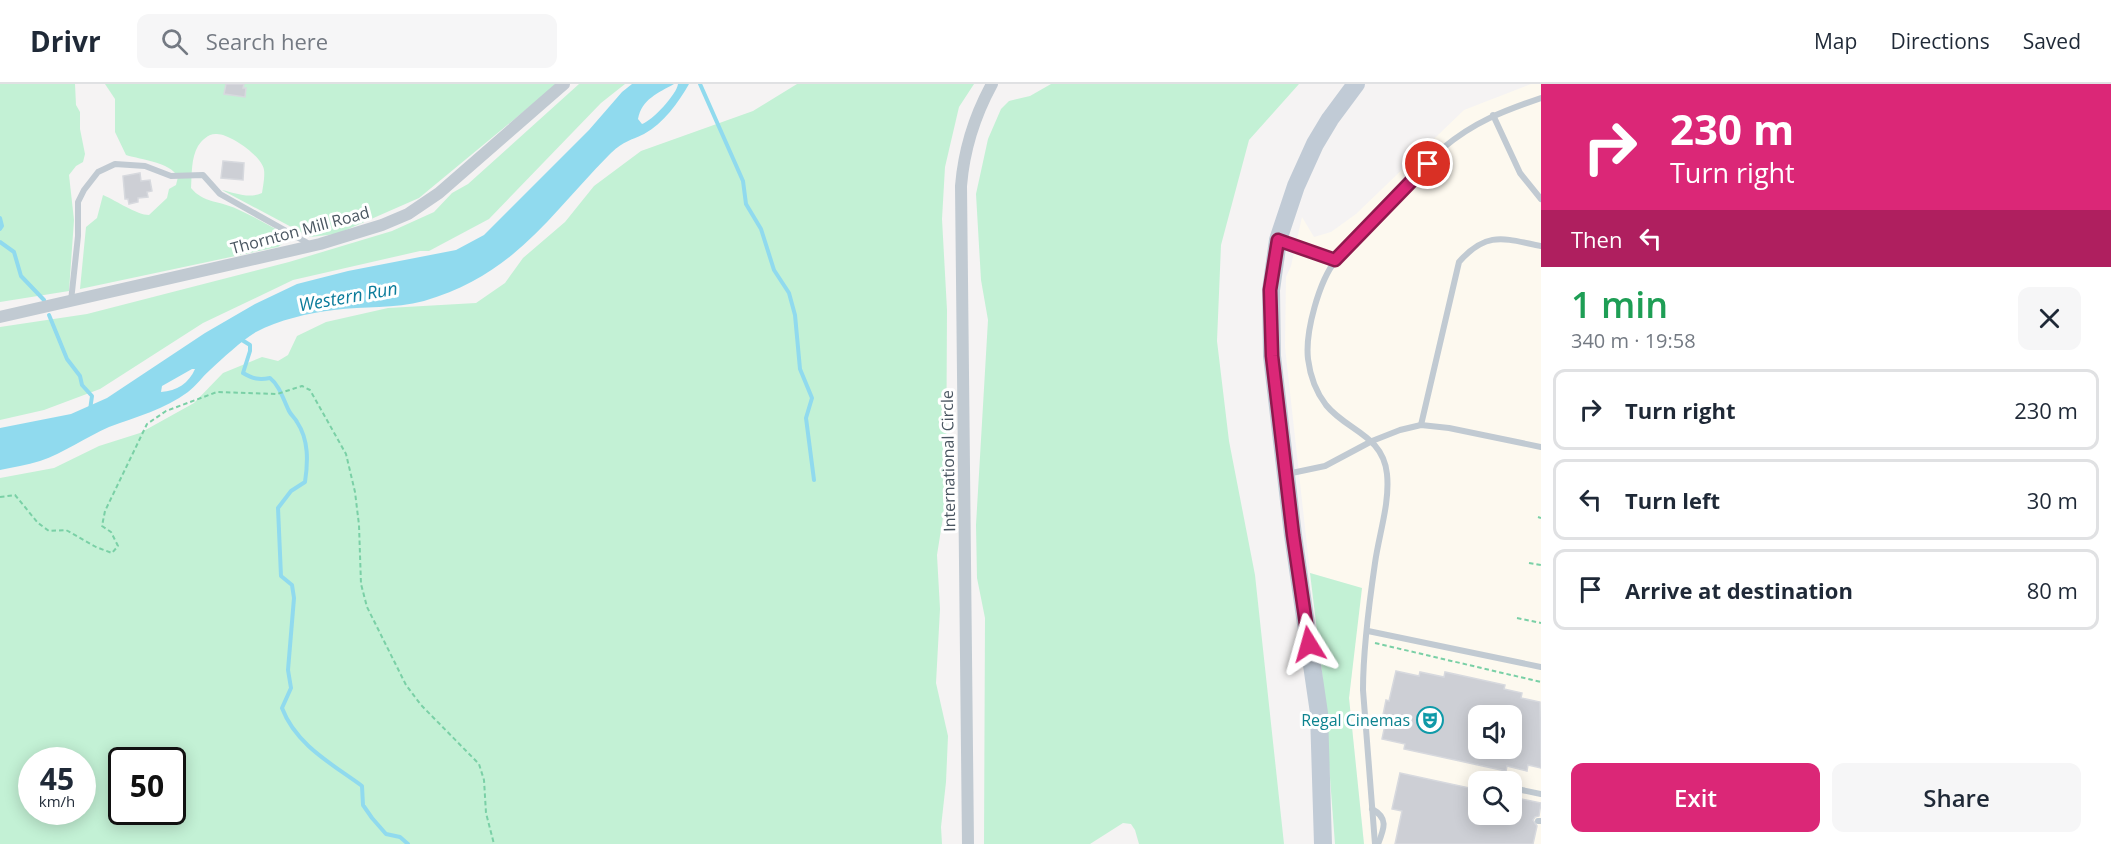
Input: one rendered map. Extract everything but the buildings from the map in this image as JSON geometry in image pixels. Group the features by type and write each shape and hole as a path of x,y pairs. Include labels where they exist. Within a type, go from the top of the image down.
{"main road":[{"path":"1323,844 1319,713 1286,474 1270,321 1270,290 1278,240 1289,203 1307,160 1330,119 1356,84"}],"street":[{"name":"Thornton Mill Road","path":"0,317 313,246 355,235 408,214 472,166 564,84"},
{"name":"International Circle","path":"968,844 961,186 963,165 973,123 992,84"}],"lane":[{"path":"1377,844 1372,809 1363,665 1375,564 1387,498 1387,475 1384,456 1372,441 1327,407 1312,379 1308,357 1316,304 1335,260 1443,148 1462,132 1494,115 1541,98"},
{"path":"1494,115 1520,173 1541,199"},
{"path":"71,302 78,236 78,202 98,172 115,164 146,166 171,176 203,175 220,194 313,246"},
{"path":"1421,425 1459,262 1476,245 1500,238 1541,246"},
{"path":"1278,240 1335,260"},
{"path":"1286,474 1325,466 1372,441 1421,425 1443,427 1541,447"},
{"path":"1368,631 1541,666"},
{"path":"1522,790 1541,794"},
{"path":"1372,809 1381,813 1384,824 1377,844"}],"path":[{"path":"0,497 15,495 38,523 49,531 66,530 112,553 118,546 111,532 102,526 105,511 147,424 166,411 217,392 277,394 302,386 310,390 346,454 358,514 361,584 367,608 406,685 421,705 479,764 484,780 486,813 494,844"},
{"path":"1528,562 1541,565"},
{"path":"1517,618 1541,623"},
{"path":"1366,641 1541,682"}],"shaded area":[{"path":"1531,84 1541,84 1541,844 1364,844 1349,698 1361,588 1310,573 1285,347 1286,277 1291,266 1302,217 1314,237 1331,232 1356,214 1464,110"}],"green space":[{"path":"0,84 75,84 76,105 80,112 80,129 85,154 83,162 76,166 69,175 74,220 69,291 0,302"},
{"path":"105,84 557,84 419,198 337,234 310,237 222,190 247,195 262,193 264,170 252,152 230,138 217,134 206,137 198,146 194,156 191,188 207,199 231,206 291,237 278,247 80,289 86,227 97,218 103,195 149,215 167,198 169,189 176,185 178,177 169,168 155,162 126,155 115,132 115,99"},
{"path":"579,84 625,84 601,103 489,219 429,251 420,251 293,280 203,323 100,389 44,410 0,420 0,327 87,314 289,262 392,231 434,212 452,193 468,184"},
{"path":"797,84 974,84 959,107 945,167 942,219 947,310 946,498 937,555 940,609 936,683 948,736 941,827 942,844 0,844 0,478 54,468 99,446 140,433 194,403 223,373 262,357 278,361 288,355 297,336 326,322 388,308 476,303 505,283 523,258 565,222 594,186 641,151 753,111"},
{"path":"1051,84 1299,84 1249,140 1221,245 1217,341 1229,441 1255,575 1284,844 1139,844 1131,824 1123,823 1090,844 984,844 985,618 977,578 976,525 988,320 981,280 976,194 988,139 1001,109 1009,101 1030,96"},
{"path":"1310,573 1362,588 1349,698 1364,844 1335,844 1322,672"}],"water":[{"name":"Western Run","path":"632,84 674,84 643,106 638,119 642,124 663,107 678,84 689,84 658,124 614,151 527,241 506,260 482,276 455,290 424,301 324,311 274,324 244,340 191,390 170,403 109,427 49,458 0,470 0,428 71,414 107,398 205,333 255,304 297,284 348,271 456,250 484,235 589,130 622,92","holes":["195,369 182,385 161,392 162,386"]}],"waterway":[{"path":"700,84 743,181 746,204 761,229 774,270 789,293 795,315 800,369 812,398 806,418 814,480"},
{"path":"0,218 2,226 0,229"},
{"path":"0,242 14,252 21,276 44,300"},
{"path":"49,315 67,359 80,376 82,385 92,396 90,410"},
{"path":"242,340 250,345 243,373 250,377 270,378 273,381 301,429 307,451 305,482 291,491 278,508 281,576 292,585 294,598 288,670 291,688 282,708 296,733 316,753 362,786 363,805 386,834 400,837 408,844"}],"place":[{"name":"Regal Cinemas","path":"1430,720"}],"route":[{"path":"1309,644 1293,535 1272,356 1270,290 1278,240 1335,260 1428,164"}]}
